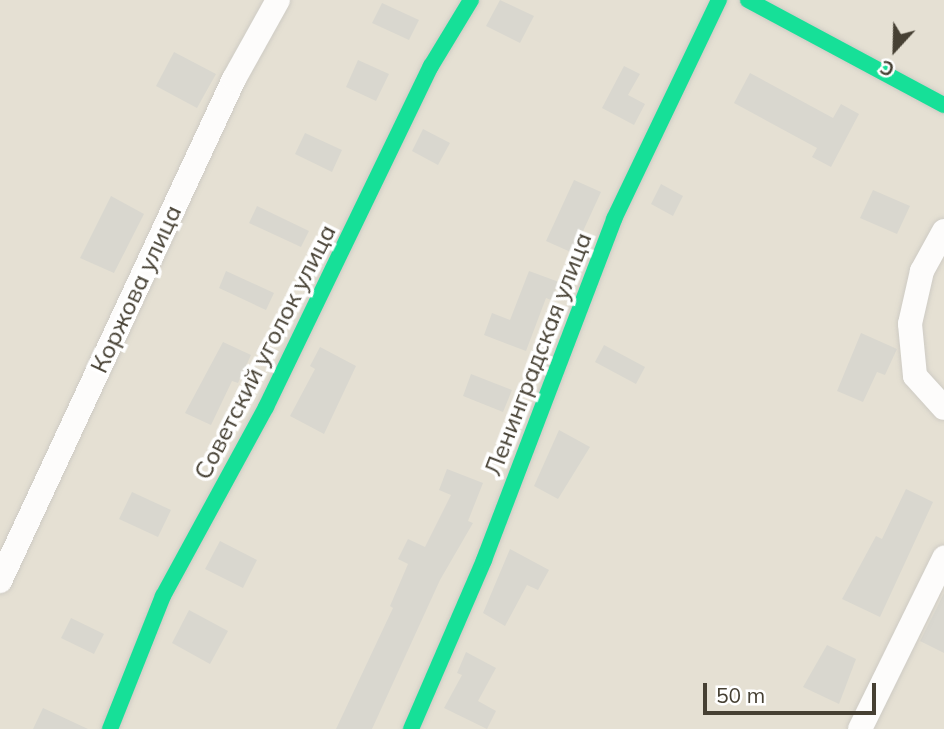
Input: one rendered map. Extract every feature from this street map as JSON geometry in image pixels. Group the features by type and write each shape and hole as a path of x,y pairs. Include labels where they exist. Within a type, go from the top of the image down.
{"street":[{"name":"Коржова улица","path":"0,581 234,79 278,0"},
{"name":"Советский уголок улица","path":"110,729 163,596 266,407 431,66 471,0"},
{"name":"Ленинградская улица","path":"411,729 484,560 614,219 719,0"},
{"path":"748,0 944,105"},
{"path":"944,231 922,271 910,324 915,376 944,408"},
{"path":"860,729 944,558"}],"shaded area":[{"path":"0,0 944,0 944,729 0,729"}],"building":[{"path":"500,0 534,16 520,43 486,26"},
{"path":"382,3 419,20 409,40 372,23"},
{"path":"174,52 216,74 197,108 156,86"},
{"path":"358,60 389,74 376,101 346,87"},
{"path":"624,66 640,74 628,95 645,104 634,125 602,108"},
{"path":"750,73 833,118 841,104 859,114 831,167 812,157 817,148 734,103"},
{"path":"423,129 450,143 438,165 412,151"},
{"path":"305,133 342,150 332,172 295,154"},
{"path":"574,180 601,192 573,253 546,241"},
{"path":"661,184 683,196 673,216 651,204"},
{"path":"873,190 910,206 897,234 860,218"},
{"path":"111,196 144,214 114,273 80,258"},
{"path":"257,206 309,231 301,247 249,223"},
{"path":"226,271 274,293 266,310 219,288"},
{"path":"529,271 559,282 551,300 546,298 526,351 484,335 492,313 510,320"},
{"path":"861,333 897,349 885,375 877,372 863,402 837,391"},
{"path":"223,342 251,355 238,383 232,381 211,425 185,413"},
{"path":"604,345 645,367 636,384 595,362"},
{"path":"320,347 356,366 324,434 290,416 315,369 310,366"},
{"path":"471,374 512,390 503,412 463,396"},
{"path":"559,430 590,447 558,499 534,486"},
{"path":"447,469 483,483 468,521 473,523 440,580 372,729 336,729 393,608 390,606 408,564 398,559 408,539 425,547 451,495 439,490"},
{"path":"906,489 933,502 880,617 842,599 876,536 882,539"},
{"path":"132,492 171,510 158,537 119,519"},
{"path":"220,541 257,560 243,588 205,569"},
{"path":"510,549 549,570 538,590 527,585 505,626 483,613"},
{"path":"944,593 944,653 920,641"},
{"path":"189,610 228,631 210,664 172,643"},
{"path":"71,618 104,634 94,654 61,638"},
{"path":"827,645 856,659 839,704 803,687"},
{"path":"466,652 496,668 478,701 496,711 487,729 444,708 462,675 457,673"},
{"path":"43,708 88,729 33,729"}],"traffic: fast":[{"path":"110,729 163,596 266,407 431,66 471,0"},
{"path":"411,729 484,560 614,219 719,0"},
{"path":"748,0 944,105"}]}
